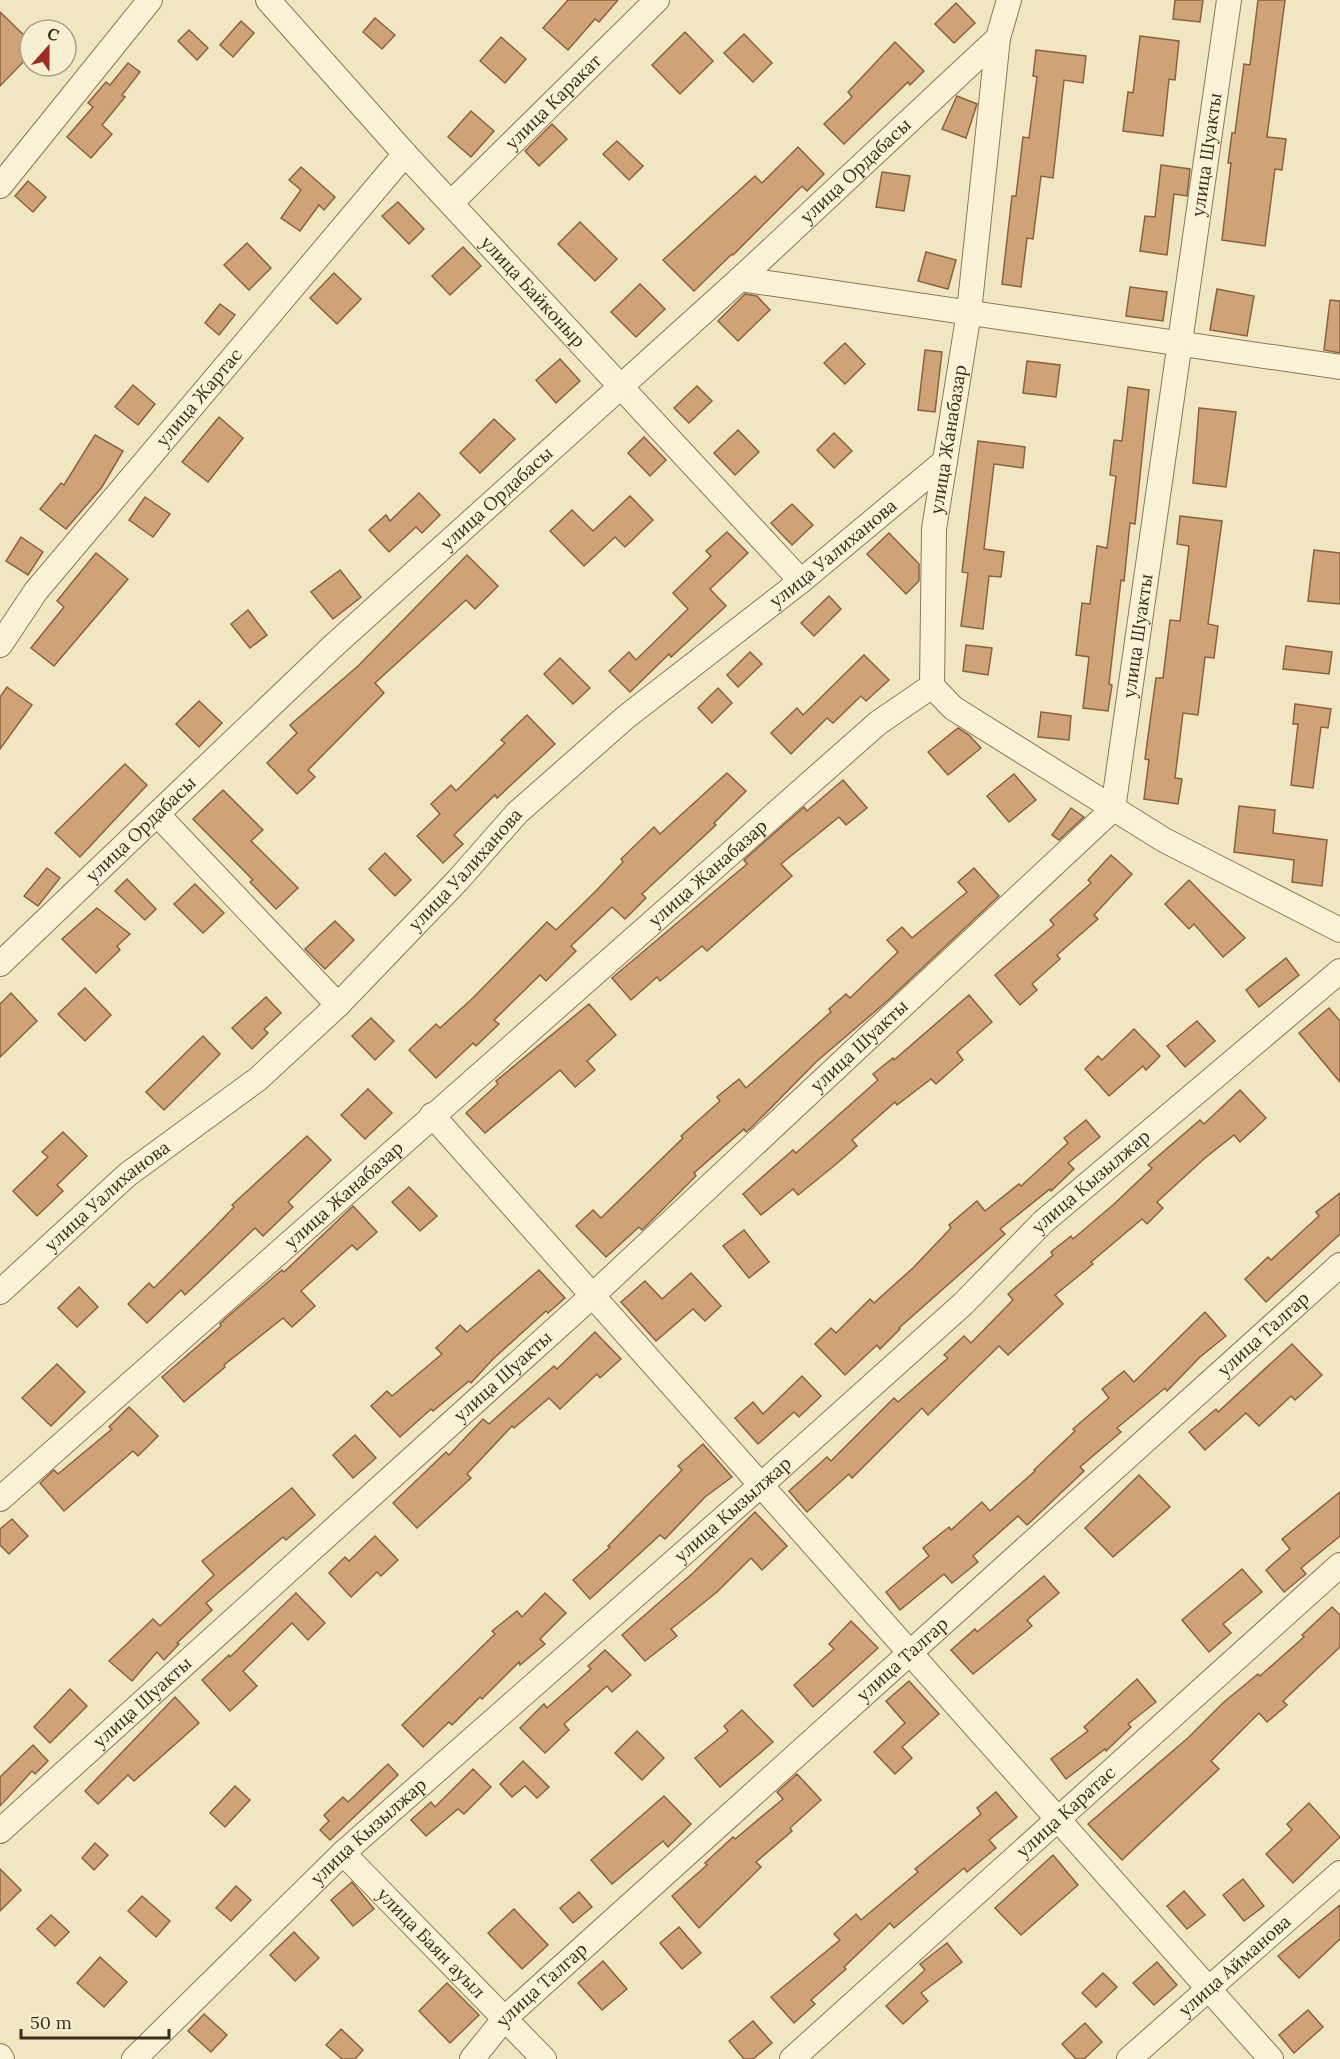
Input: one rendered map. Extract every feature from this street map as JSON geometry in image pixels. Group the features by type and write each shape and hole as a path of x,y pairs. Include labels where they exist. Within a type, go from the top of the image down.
{"street":[{"path":"0,186 150,0"},
{"name":"улица Байконыр","path":"268,0 405,154 801,581"},
{"name":"улица Каракат","path":"451,203 657,0"},
{"name":"улица Жанабазар","path":"0,1499 878,723 932,686 934,529 969,312 998,39 1009,0"},
{"name":"улица Шуакты","path":"0,1832 592,1296 1113,809 1182,342 1229,0"},
{"name":"улица Ордабасы","path":"0,964 331,648 740,279 998,39"},
{"name":"улица Жартас","path":"0,645 36,591 405,154"},
{"path":"740,279 1182,342 1340,367"},
{"name":"улица Уалиханова","path":"0,1292 128,1175 258,1079 338,1005 458,880 517,813 626,717 801,581 945,461"},
{"path":"932,686 952,708 1164,840 1340,930"},
{"path":"158,815 338,1005"},
{"name":"улица Кызылжар","path":"134,2059 343,1853 963,1304 1043,1222 1340,971"},
{"path":"432,1115 1271,2059"},
{"name":"улица Талгар","path":"472,2059 505,2018 1340,1265"},
{"name":"улица Каратас","path":"792,2059 1340,1565"},
{"name":"улица Баян ауыл","path":"343,1853 544,2059"},
{"name":"улица Айманова","path":"1129,2059 1340,1873"}],"building":[{"path":"568,0 618,0 599,22 595,19 568,50 543,28"},
{"path":"1175,0 1203,0 1200,22 1173,19"},
{"path":"1258,0 1285,0 1267,137 1286,139 1282,170 1275,169 1265,246 1222,240 1232,133 1235,133 1244,64 1250,65"},
{"path":"956,3 975,23 954,43 935,24"},
{"path":"0,12 18,29 18,67 0,86"},
{"path":"375,18 395,35 382,49 363,32"},
{"path":"241,21 254,33 233,57 220,45"},
{"path":"189,30 208,48 197,60 178,41"},
{"path":"685,32 713,61 680,94 652,65"},
{"path":"744,34 772,63 753,82 724,53"},
{"path":"1140,36 1179,41 1175,80 1169,79 1163,136 1123,131 1128,92 1133,93"},
{"path":"501,37 526,59 505,83 480,61"},
{"path":"895,42 924,71 910,85 908,82 844,144 824,124 852,97 848,92"},
{"path":"1036,50 1086,56 1083,83 1064,80 1053,178 1041,176 1033,239 1027,238 1021,287 1002,284 1012,196 1016,196 1023,137 1029,138 1037,77 1033,76"},
{"path":"128,63 140,72 122,95 125,97 102,125 112,134 91,158 67,137 93,107 88,103 106,82 110,85"},
{"path":"957,96 977,104 966,138 942,129"},
{"path":"471,111 494,131 471,157 448,137"},
{"path":"552,124 567,139 539,166 525,151"},
{"path":"617,141 643,166 629,180 603,154"},
{"path":"798,147 824,174 807,191 802,186 694,291 663,260 755,176 762,183"},
{"path":"1161,165 1190,169 1187,196 1174,194 1167,255 1140,251 1145,216 1155,217"},
{"path":"301,167 335,197 324,210 319,205 300,231 281,218 301,190 289,180"},
{"path":"882,172 910,176 904,211 876,207"},
{"path":"28,181 46,197 33,212 15,196"},
{"path":"398,202 424,229 409,244 382,216"},
{"path":"580,222 617,259 595,281 558,244"},
{"path":"247,243 271,268 249,290 224,265"},
{"path":"463,247 481,266 450,295 432,276"},
{"path":"926,252 956,260 948,289 918,281"},
{"path":"334,273 361,299 337,324 310,298"},
{"path":"640,284 665,309 636,337 611,312"},
{"path":"1130,287 1167,292 1163,321 1126,316"},
{"path":"1217,289 1254,296 1247,336 1210,330"},
{"path":"745,294 757,296 770,310 738,341 718,321"},
{"path":"1330,300 1340,301 1340,353 1324,350"},
{"path":"220,304 235,315 219,335 205,323"},
{"path":"845,343 865,364 845,384 824,363"},
{"path":"925,350 942,352 935,412 918,410"},
{"path":"560,359 580,381 556,403 536,380"},
{"path":"1027,361 1060,365 1056,397 1023,393"},
{"path":"133,385 155,404 138,425 115,407"},
{"path":"697,386 712,401 689,423 674,408"},
{"path":"1128,387 1149,390 1135,524 1130,523 1124,581 1121,580 1108,711 1083,708 1089,657 1076,655 1082,603 1090,604 1097,546 1107,548 1116,476 1110,475 1114,440 1122,441"},
{"path":"1199,408 1236,412 1226,487 1193,483"},
{"path":"219,417 243,438 208,482 182,462"},
{"path":"494,419 515,439 480,473 460,453"},
{"path":"738,430 759,452 735,475 714,453"},
{"path":"834,433 852,451 834,468 817,450"},
{"path":"95,435 123,451 102,487 66,529 40,509 61,483 64,485"},
{"path":"644,437 666,460 650,476 628,453"},
{"path":"978,441 1025,447 1023,468 994,464 984,549 1004,552 1001,577 989,576 983,629 961,626 968,573 962,572"},
{"path":"419,493 440,515 422,533 416,527 389,552 369,530 386,515 390,521"},
{"path":"630,496 653,520 625,547 615,537 584,566 550,531 572,510 593,531"},
{"path":"145,497 170,514 153,537 129,520"},
{"path":"792,504 813,525 792,545 771,523"},
{"path":"1180,516 1222,521 1208,624 1218,626 1214,658 1205,657 1198,715 1183,713 1175,778 1182,779 1178,804 1144,799 1149,760 1145,759 1156,678 1163,678 1170,620 1180,621 1189,546 1177,544"},
{"path":"727,532 748,553 710,589 726,606 671,657 669,654 630,692 609,671 629,652 636,660 688,609 673,593 711,556 706,551"},
{"path":"889,533 919,564 919,581 906,594 867,554"},
{"path":"21,537 43,552 28,575 6,561"},
{"path":"1314,550 1340,553 1340,604 1308,601"},
{"path":"96,553 128,579 54,666 31,648 64,607 57,601"},
{"path":"467,555 498,586 475,609 466,600 375,683 384,693 308,770 315,777 297,794 267,763 297,733 290,725 358,666"},
{"path":"340,570 361,597 333,619 311,592"},
{"path":"829,596 841,609 814,636 801,623"},
{"path":"248,610 267,635 250,648 231,624"},
{"path":"966,645 992,648 988,675 963,671"},
{"path":"1286,646 1332,652 1329,674 1283,669"},
{"path":"750,652 762,664 738,687 727,675"},
{"path":"864,655 889,680 866,701 861,696 833,723 827,718 791,754 771,733 797,708 803,715"},
{"path":"560,658 590,688 573,704 544,674"},
{"path":"7,687 32,705 0,749 0,697"},
{"path":"718,688 732,703 712,723 698,708"},
{"path":"199,701 222,723 199,747 176,724"},
{"path":"1295,704 1331,709 1328,728 1321,727 1313,788 1291,785 1298,724 1293,724"},
{"path":"1041,712 1071,716 1069,740 1038,737"},
{"path":"527,715 555,744 497,798 495,795 454,835 463,844 443,863 417,836 440,814 431,804 451,785 456,791 505,743 501,740"},
{"path":"958,728 969,735 981,748 948,775 928,752"},
{"path":"125,764 147,785 80,857 55,833"},
{"path":"727,773 746,791 714,823 716,825 642,894 646,898 625,919 612,907 571,946 576,951 546,981 540,975 494,1020 499,1024 476,1046 473,1043 436,1078 409,1050 436,1024 440,1028 473,998 547,922 556,930 596,891 623,862 621,859 654,827 660,834"},
{"path":"1014,774 1036,800 1009,822 987,796"},
{"path":"843,780 867,808 846,825 839,817 781,864 792,876 707,951 702,946 660,981 657,977 631,1000 612,978 747,864 744,860 804,807 807,811"},
{"path":"223,790 263,830 251,841 298,888 276,909 250,882 253,880 193,819"},
{"path":"1239,806 1275,810 1273,833 1327,840 1322,886 1292,882 1294,860 1234,852"},
{"path":"1071,808 1084,817 1059,840 1052,835"},
{"path":"385,853 411,880 395,896 369,869"},
{"path":"1111,855 1132,874 1094,915 1098,919 1057,955 1060,959 1032,984 1037,990 1020,1005 995,975 1054,925 1050,920 1091,883 1088,880"},
{"path":"47,868 60,878 38,906 24,896"},
{"path":"974,868 999,896 886,1002 816,1062 751,1128 746,1132 744,1129 694,1173 696,1176 642,1230 639,1227 606,1257 576,1226 593,1210 601,1218 683,1138 681,1136 720,1101 717,1097 739,1079 746,1088 831,1012 829,1009 846,994 850,998 898,952 887,940 902,927 912,938 967,892 958,882"},
{"path":"127,879 156,909 145,920 115,891"},
{"path":"1189,880 1245,938 1223,957 1194,924 1189,929 1165,904"},
{"path":"195,884 224,913 203,933 174,904"},
{"path":"97,908 130,934 117,946 120,950 96,973 62,939"},
{"path":"335,921 354,940 325,969 305,949"},
{"path":"1286,958 1299,975 1259,1007 1246,990"},
{"path":"85,988 111,1015 85,1041 58,1014"},
{"path":"11,993 37,1021 0,1057 0,1004"},
{"path":"969,995 992,1022 957,1052 963,1060 936,1084 931,1079 897,1105 895,1102 852,1140 857,1146 835,1165 798,1195 793,1189 761,1215 743,1194 793,1150 796,1153 878,1080 873,1074 893,1058 894,1060"},
{"path":"266,997 281,1013 264,1029 268,1033 252,1049 232,1028"},
{"path":"589,1004 616,1035 587,1061 595,1070 575,1087 560,1070 485,1133 466,1113 498,1084 496,1081"},
{"path":"1329,1008 1340,1021 1340,1082 1299,1033"},
{"path":"371,1018 394,1041 375,1060 352,1036"},
{"path":"1197,1021 1215,1041 1185,1067 1167,1046"},
{"path":"1134,1029 1160,1056 1146,1070 1143,1066 1109,1096 1085,1069 1098,1056 1102,1060"},
{"path":"203,1036 220,1054 164,1110 146,1092"},
{"path":"368,1089 392,1113 365,1139 341,1115"},
{"path":"1240,1090 1266,1118 1240,1142 1234,1135 1205,1158 1157,1202 1163,1208 1147,1224 1142,1219 1055,1295 1063,1304 1008,1355 999,1346 928,1415 922,1408 852,1478 849,1474 807,1512 789,1491 827,1457 831,1461 894,1398 898,1402 948,1358 944,1355 964,1336 971,1343 1013,1300 1008,1294 1053,1255 1051,1252 1071,1236 1073,1239 1113,1205 1152,1168 1148,1165 1200,1120 1204,1124"},
{"path":"1086,1120 1100,1137 1068,1163 1074,1169 1051,1191 1050,1189 1000,1229 1005,1234 899,1328 880,1349 877,1345 845,1375 815,1344 831,1328 836,1333 870,1299 874,1303 913,1268 951,1228 949,1225 977,1201 985,1211 1019,1184 1021,1186 1068,1143 1064,1138"},
{"path":"63,1132 87,1156 57,1185 63,1191 37,1216 13,1191 48,1157 42,1152"},
{"path":"307,1136 331,1160 288,1202 293,1207 263,1236 255,1228 185,1295 181,1290 147,1323 128,1304 149,1283 154,1288 234,1207 232,1205"},
{"path":"409,1187 437,1216 420,1231 392,1202"},
{"path":"1340,1193 1340,1234 1266,1302 1245,1279 1268,1257 1271,1260 1319,1216 1316,1212"},
{"path":"353,1206 377,1232 357,1250 352,1245 301,1291 315,1306 292,1327 283,1318 224,1365 225,1367 184,1402 162,1377 221,1326 220,1324 226,1318 282,1270 284,1272"},
{"path":"744,1230 769,1262 749,1278 723,1246"},
{"path":"539,1270 565,1298 548,1313 546,1311 493,1359 471,1383 469,1381 433,1411 431,1409 400,1437 371,1406 387,1391 392,1396 442,1354 436,1348 460,1325 467,1332"},
{"path":"691,1273 721,1306 705,1321 693,1309 656,1341 621,1302 645,1281 662,1299"},
{"path":"79,1287 98,1307 77,1327 58,1308"},
{"path":"1205,1312 1226,1336 1200,1357 1167,1391 1165,1388 1117,1428 1121,1432 1080,1467 1084,1471 1027,1525 1018,1516 973,1556 978,1562 952,1583 944,1574 900,1610 886,1592 929,1556 923,1548 949,1527 951,1530 982,1502 990,1511 1035,1471 1075,1431 1073,1429 1109,1398 1102,1389 1124,1371 1134,1382"},
{"path":"595,1332 621,1359 600,1378 597,1374 560,1409 549,1398 514,1428 512,1426 467,1474 471,1478 417,1528 393,1503 446,1452 449,1455 483,1419 489,1424 554,1366 557,1369"},
{"path":"1292,1344 1322,1375 1295,1400 1291,1396 1259,1426 1246,1413 1205,1450 1189,1432 1216,1409 1218,1412"},
{"path":"57,1364 85,1392 51,1426 22,1398"},
{"path":"802,1376 821,1396 799,1417 794,1412 758,1444 735,1418 753,1402 763,1414"},
{"path":"129,1407 158,1436 138,1456 133,1451 64,1511 40,1483 54,1470 58,1474 112,1429 109,1427"},
{"path":"355,1435 376,1458 353,1478 333,1455"},
{"path":"703,1444 732,1477 705,1497 665,1539 660,1535 590,1599 573,1580 610,1547 608,1546 682,1470 678,1466"},
{"path":"1139,1475 1170,1507 1113,1557 1085,1528"},
{"path":"292,1488 315,1515 286,1540 283,1537 206,1603 212,1610 177,1643 179,1644 164,1660 157,1652 132,1681 109,1661 153,1619 160,1626 214,1575 202,1561"},
{"path":"1340,1492 1340,1536 1301,1568 1306,1574 1284,1592 1266,1570 1290,1549 1282,1539"},
{"path":"755,1512 787,1546 762,1570 751,1558 717,1592 671,1629 677,1636 645,1661 622,1635 693,1573"},
{"path":"12,1519 28,1536 9,1554 0,1545 0,1529"},
{"path":"375,1536 398,1560 381,1576 377,1572 351,1597 329,1573 345,1557 349,1561"},
{"path":"1242,1569 1262,1592 1223,1624 1231,1633 1209,1652 1182,1620"},
{"path":"1044,1576 1059,1593 1027,1620 1032,1626 973,1674 951,1650 975,1629 977,1632"},
{"path":"296,1593 325,1623 308,1640 292,1623 243,1671 257,1686 230,1711 202,1680 229,1655 230,1657"},
{"path":"545,1593 566,1613 540,1639 545,1644 520,1665 519,1662 482,1699 480,1697 452,1725 449,1722 423,1747 402,1725 495,1634 492,1631 517,1611 522,1617"},
{"path":"1332,1607 1340,1615 1340,1647 1283,1701 1287,1705 1267,1722 1259,1713 1211,1761 1219,1769 1122,1860 1088,1824 1189,1737 1224,1702 1258,1674 1260,1676 1304,1637 1302,1635"},
{"path":"851,1621 878,1648 813,1707 794,1685 834,1649 829,1644"},
{"path":"605,1650 631,1675 612,1692 607,1686 564,1724 569,1730 545,1753 520,1728 544,1704 547,1708 591,1669 588,1666"},
{"path":"1137,1679 1156,1702 1128,1724 1131,1727 1106,1751 1105,1749 1066,1779 1051,1759 1088,1731 1084,1727"},
{"path":"909,1681 939,1714 902,1747 912,1758 895,1774 874,1752 905,1723 886,1701"},
{"path":"70,1689 87,1706 50,1743 34,1727"},
{"path":"175,1697 199,1723 134,1781 128,1775 98,1804 85,1791"},
{"path":"742,1710 773,1742 720,1787 695,1758 728,1731 724,1726"},
{"path":"637,1731 664,1758 642,1780 615,1753"},
{"path":"33,1745 48,1761 35,1774 32,1771 0,1806 0,1777"},
{"path":"523,1761 549,1787 537,1798 525,1786 512,1797 500,1784"},
{"path":"388,1764 398,1775 330,1840 320,1830 329,1821 324,1815 343,1797 348,1802"},
{"path":"473,1769 491,1787 464,1814 458,1809 426,1836 411,1820 431,1802 435,1807"},
{"path":"797,1774 821,1800 790,1828 792,1831 756,1862 761,1867 699,1928 672,1896 707,1865 705,1863 733,1837 735,1839 783,1799 777,1792"},
{"path":"235,1786 250,1800 225,1827 210,1813"},
{"path":"996,1792 1017,1817 989,1840 996,1848 967,1872 964,1868 894,1928 890,1923 844,1967 846,1969 811,2000 815,2004 794,2023 771,1997 840,1940 834,1934 856,1914 861,1920 918,1872 915,1869 981,1814 977,1808"},
{"path":"664,1796 691,1824 668,1847 663,1841 612,1884 591,1860"},
{"path":"1309,1803 1340,1837 1293,1883 1266,1854 1292,1830 1287,1824"},
{"path":"95,1843 108,1855 94,1870 82,1858"},
{"path":"1053,1855 1078,1885 1021,1935 995,1908"},
{"path":"0,1869 21,1890 0,1911"},
{"path":"1243,1879 1264,1906 1244,1921 1223,1895"},
{"path":"352,1882 374,1909 353,1926 331,1900"},
{"path":"236,1886 251,1900 231,1921 216,1908"},
{"path":"1184,1891 1205,1915 1187,1929 1167,1906"},
{"path":"579,1892 592,1907 573,1923 560,1908"},
{"path":"142,1896 170,1921 156,1937 128,1911"},
{"path":"1340,1905 1340,1939 1299,1978 1278,1956"},
{"path":"514,1909 548,1945 522,1969 488,1933"},
{"path":"51,1915 69,1932 55,1946 37,1929"},
{"path":"679,1927 701,1953 682,1969 660,1943"},
{"path":"294,1932 319,1958 295,1981 270,1955"},
{"path":"947,1943 962,1962 921,1993 928,2001 903,2024 886,2006 925,1970 920,1964"},
{"path":"100,1957 127,1982 104,2007 77,1983"},
{"path":"603,1961 627,1989 602,2010 578,1983"},
{"path":"1157,1962 1177,1985 1154,2005 1133,1983"},
{"path":"1103,1973 1117,1987 1096,2007 1082,1993"},
{"path":"447,1983 479,2015 450,2043 419,2011"},
{"path":"1308,2010 1323,2027 1294,2053 1279,2035"},
{"path":"204,2014 227,2035 211,2052 188,2031"},
{"path":"753,2021 772,2043 753,2059 744,2059 729,2041"},
{"path":"1085,2023 1102,2042 1084,2059 1076,2059 1062,2044"},
{"path":"341,2029 363,2050 355,2059 342,2059 326,2045"}]}
